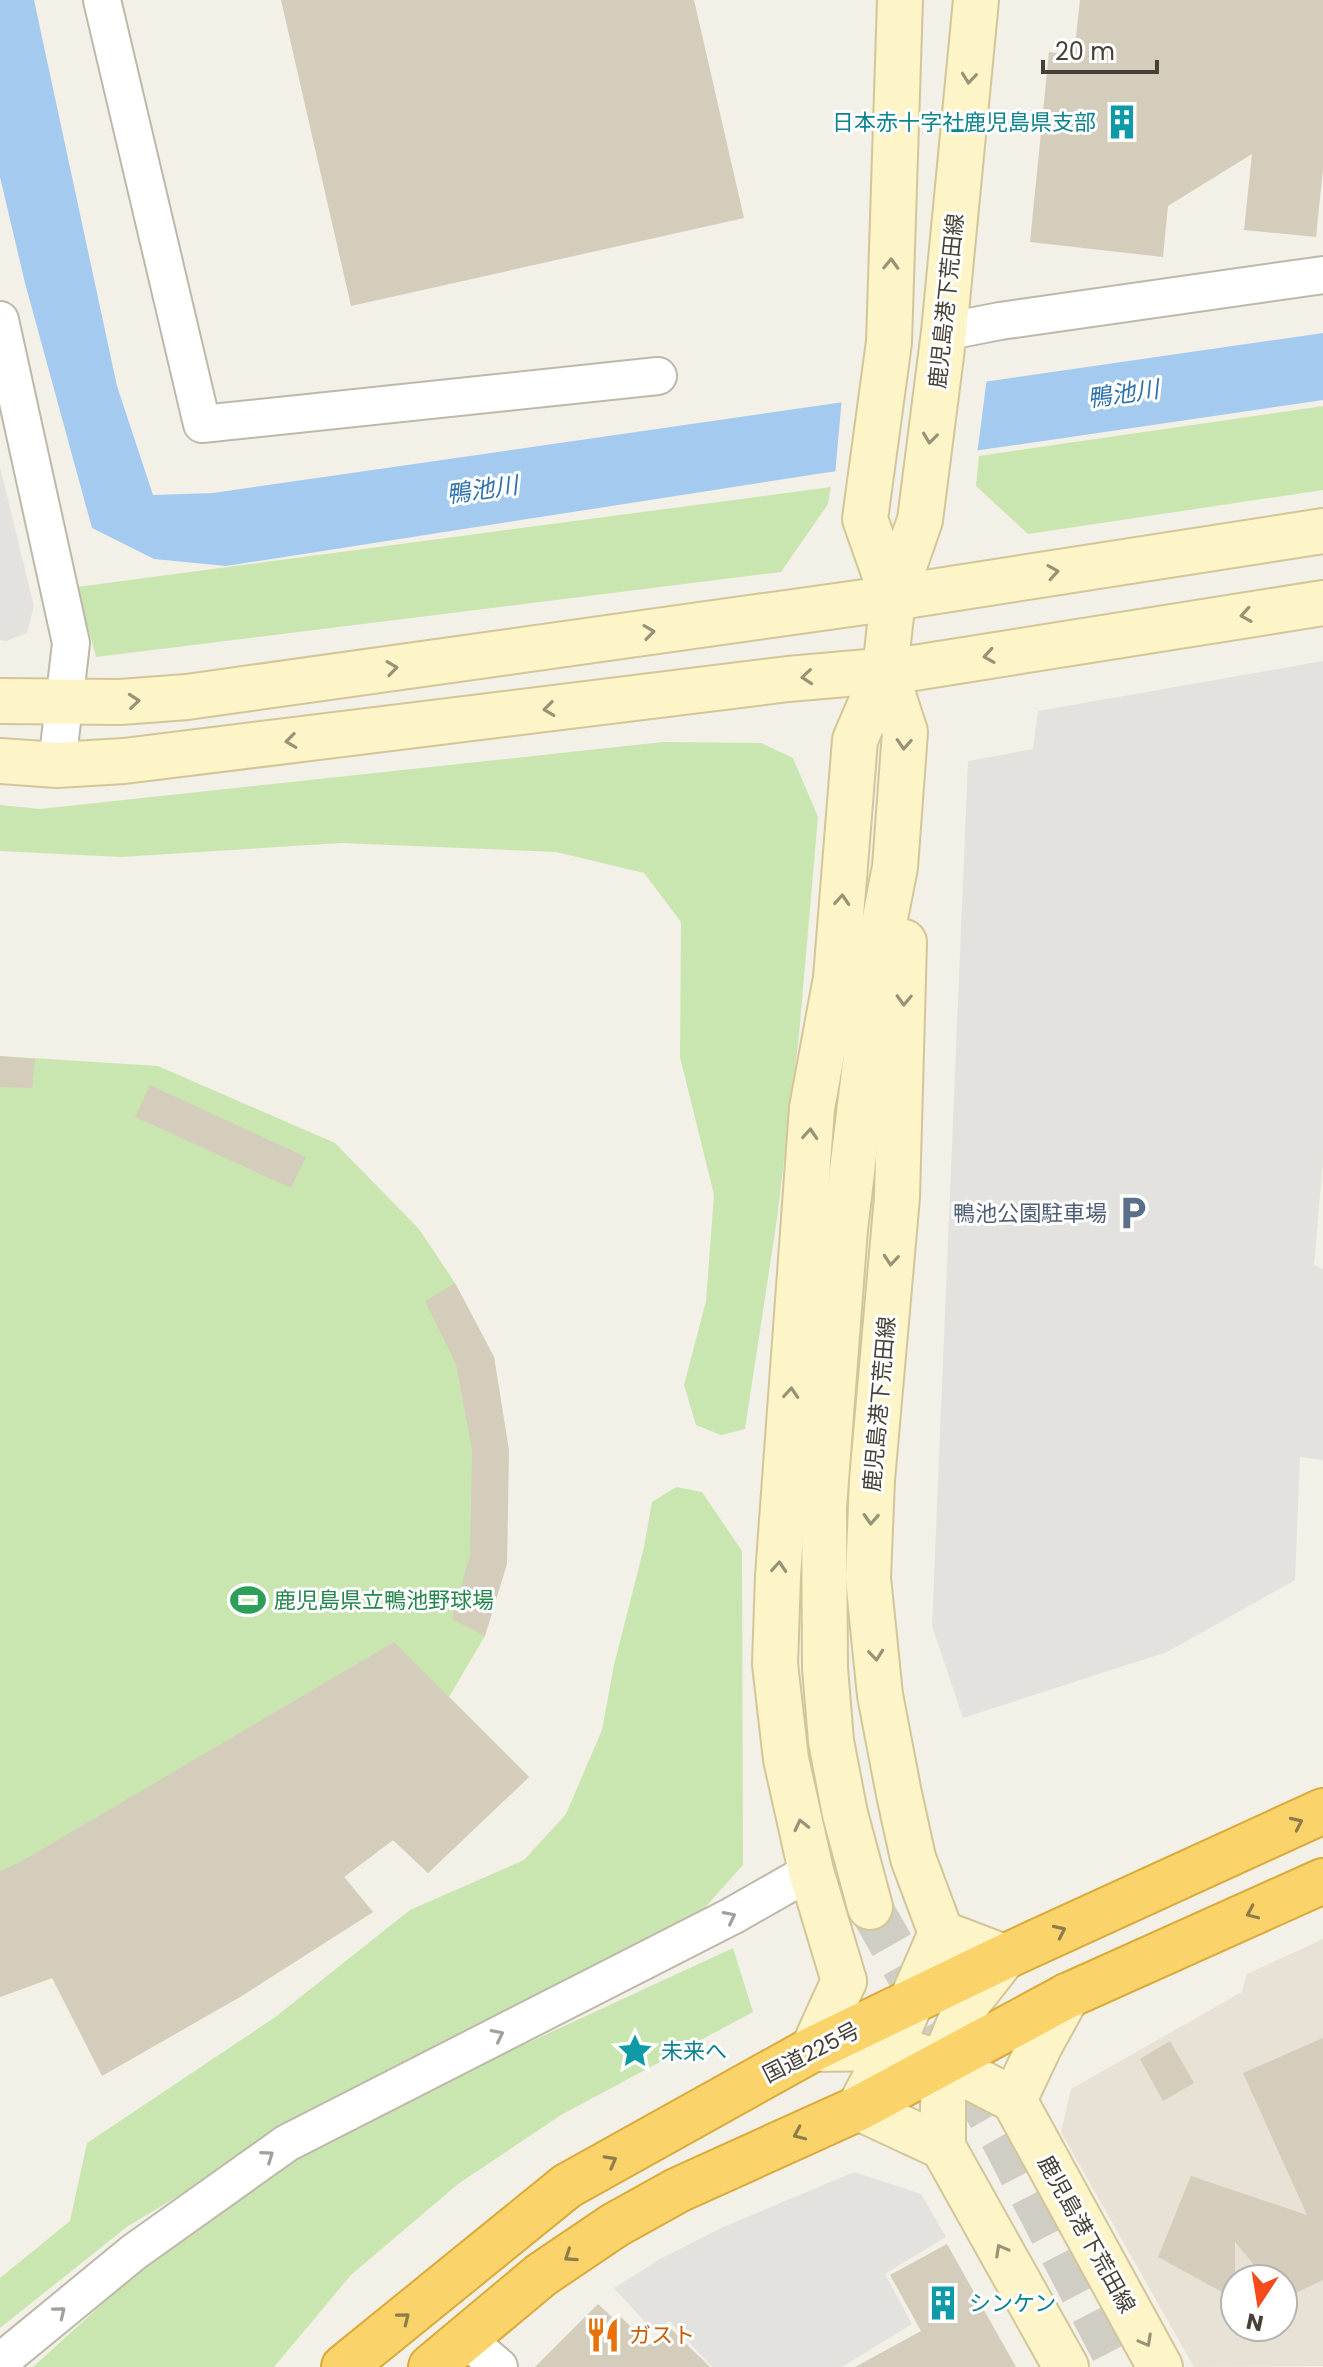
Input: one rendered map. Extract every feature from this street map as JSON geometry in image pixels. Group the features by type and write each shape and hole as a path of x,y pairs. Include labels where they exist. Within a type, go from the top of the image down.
{"highway":[{"name":"国道225号","path":"344,2367 567,2186 813,2049 1004,1957 1323,1811"},
{"path":"431,2367 541,2275 615,2225 707,2175 859,2108 1067,1996 1323,1881"}],"main road":[{"name":"鹿児島港下荒田線","path":"893,598 865,519 889,342 900,0"},
{"name":"鹿児島港下荒田線","path":"844,1981 811,1871 786,1759 776,1649 778,1576 812,1108 836,978 855,740 885,670 893,598 920,520 944,332 976,0"},
{"path":"0,701 64,703 187,697 893,598 1323,531"},
{"path":"0,761 57,765 124,761 773,681 914,668 1323,603"},
{"name":"鹿児島港下荒田線","path":"870,1907 842,1800 831,1741 825,1668 824,1507 845,1229 879,949 895,867 905,732 885,670"},
{"name":"鹿児島港下荒田線","path":"895,867 905,955 897,1197 872,1480 868,1578 880,1695 899,1794 913,1858 941,1933"},
{"name":"鹿児島港下荒田線","path":"836,978 845,1229"},
{"path":"943,2147 859,2108 891,2048 941,1933 1004,1957 967,2004 943,2063 943,2147 1066,2367"},
{"path":"844,1981 911,2002 1004,2005 1067,1996 1014,2100 943,2063 891,2048 813,2049 844,1981"},
{"name":"鹿児島港下荒田線","path":"1014,2100 1160,2367"}],"street":[{"path":"102,0 202,424 658,376"},
{"path":"944,332 1000,321 1323,275"},
{"path":"0,320 71,643 57,765"},
{"path":"0,2362 134,2252 287,2143 732,1916 811,1871"},
{"path":"465,2338 499,2367"}],"shaded area":[{"path":"0,467 34,606 27,633 6,641 0,640"},
{"name":"鴨池公園駐車場","path":"1323,661 1323,1161 1314,1265 1323,1269 1323,1460 1300,1457 1295,1580 1167,1652 963,1718 932,1626 968,761 1033,749 1038,711"},
{"path":"1323,1939 1323,2366 1194,2367 1061,2132 1071,2089 1242,1992 1247,1974"},
{"path":"854,2172 921,2194 946,2237 885,2274 912,2324 842,2367 712,2367 669,2321 655,2333 614,2288 662,2258 721,2228"}],"green space":[{"path":"1323,406 1323,490 1028,534 976,486 979,456"},
{"path":"831,487 828,504 781,572 96,657 77,587"},
{"path":"663,742 761,743 793,758 818,817 799,1035 777,1219 745,1429 721,1435 696,1425 684,1385 706,1301 714,1195 680,1057 681,922 644,873 556,852 342,843 121,857 0,851 0,805 40,809"},
{"name":"鹿児島県立鴨池野球場","path":"0,1056 158,1066 335,1143 419,1229 455,1283 494,1357 509,1451 485,1636 449,1697 529,1777 428,1873 393,1840 344,1877 373,1912 240,1997 52,1978 0,1997"},
{"path":"676,1487 702,1492 742,1551 743,1865 701,1912 351,2093 128,2226 0,2328 0,2278 70,2221 87,2143 274,2018 410,1910 524,1860 566,1814 602,1730 652,1502"},
{"path":"733,1948 753,2012 561,2115 458,2184 351,2275 274,2367 33,2367 145,2265 301,2152"}],"water":[{"name":"鴨池川","path":"0,0 34,0 117,386 153,495 213,493 1323,333 1323,400 817,474 226,566 154,559 92,528 25,283 0,177"}],"pier":[{"path":"987,377 977,455 835,475 842,397"}],"building":[{"path":"281,0 694,0 744,218 351,306"},
{"name":"日本赤十字社鹿児島県支部","path":"1080,0 1323,0 1323,169 1316,237 1244,230 1252,154 1168,206 1163,257 1030,242 1049,52 1074,55"},
{"path":"0,1056 35,1059 32,1088 0,1087"},
{"path":"150,1085 306,1157 291,1188 135,1117"},
{"path":"455,1283 494,1357 509,1451 507,1564 485,1636 452,1619 470,1555 472,1450 456,1364 425,1301"},
{"path":"394,1642 529,1777 428,1873 393,1840 344,1877 373,1912 240,1997 102,2076 52,1978 0,1997 0,1871 22,1861"},
{"path":"1323,2038 1323,2280 1299,2291 1299,2263 1253,2263 1235,2242 1235,2263 1219,2263 1219,2290 1158,2257 1191,2176 1307,2215 1243,2073"},
{"path":"1170,2041 1194,2083 1163,2101 1140,2059"},
{"name":"シンケン","path":"947,2244 1016,2367 855,2367 921,2331 890,2275"},
{"name":"ガスト","path":"598,2304 613,2318 618,2314 649,2345 668,2326 710,2367 535,2367"}],"tunnel":[{"path":"870,1907 1004,2141 1121,2367"}],"place":[{"name":"日本赤十字社鹿児島県支部","path":"1122,122"},
{"name":"鴨池公園駐車場","path":"1133,1213"},
{"name":"鹿児島県立鴨池野球場","path":"248,1600"},
{"name":"未来へ","path":"635,2051"},
{"name":"シンケン","path":"943,2303"},
{"name":"ガスト","path":"603,2335"}]}
